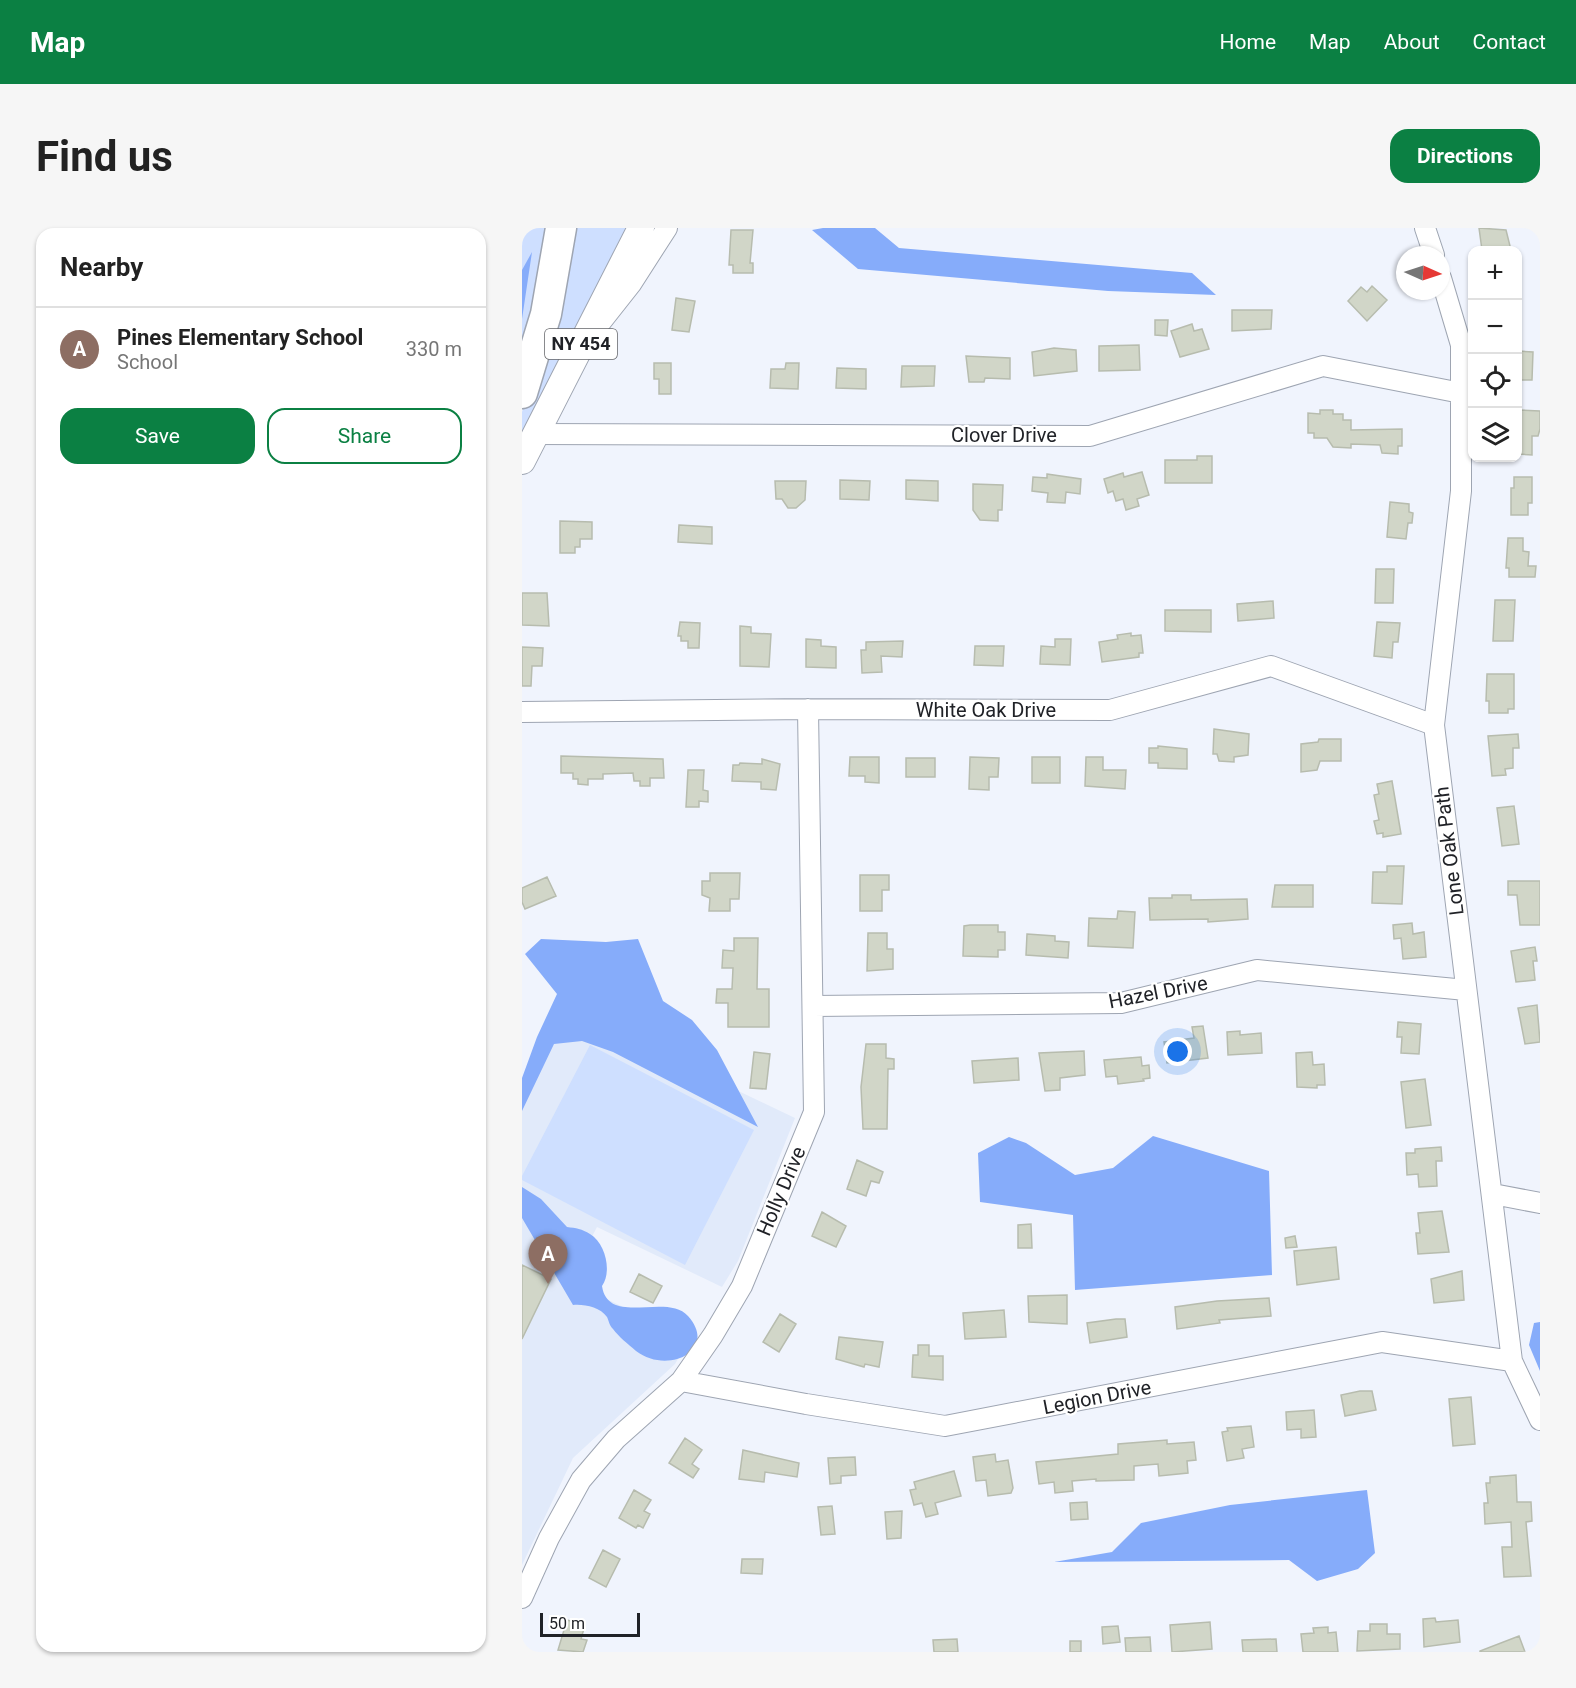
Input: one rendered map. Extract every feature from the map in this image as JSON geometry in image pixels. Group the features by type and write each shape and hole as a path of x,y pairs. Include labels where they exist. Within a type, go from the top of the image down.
{"highway":[{"path":"522,393 546,314 561,228"}],"main road":[{"name":"NY 454","path":"522,461 641,228"}],"street":[{"path":"575,354 631,284 667,228"},
{"path":"1425,228 1431,246"},
{"name":"Lone Oak Path","path":"1448,300 1461,345 1461,491 1434,725 1512,1361 1540,1420"},
{"name":"Clover Drive","path":"535,434 1089,436 1323,366 1461,393"},
{"name":"White Oak Drive","path":"522,712 808,709 1110,711 1271,666 1434,725"},
{"name":"Holly Drive","path":"522,1598 549,1538 581,1480 616,1439 681,1381 713,1335 742,1286 814,1112 808,709"},
{"name":"Hazel Drive","path":"813,1006 1121,1003 1257,970 1466,990"},
{"path":"1493,1194 1540,1203"},
{"name":"Legion Drive","path":"681,1381 945,1426 1382,1342 1512,1361"}],"shaded area":[{"path":"525,228 545,228 529,333 522,355 522,235"},
{"path":"567,228 627,228 522,435 522,412 549,332"},
{"path":"875,228 899,248 1192,273 1216,295 1108,291 858,269 812,230"},
{"path":"532,252 522,319 522,270"},
{"path":"541,939 606,942 638,939 663,1001 692,1020 717,1050 758,1127 613,1052 582,1041 554,1044 522,1111 522,1078 537,1037 557,994 525,954"},
{"path":"563,1007 795,1118 738,1261 722,1287 597,1227 569,1281 690,1339 675,1364 573,1458 522,1565 522,1082"},
{"path":"590,1045 754,1130 685,1265 522,1180"},
{"path":"1153,1136 1269,1171 1272,1275 1075,1290 1073,1215 980,1202 978,1153 1009,1137 1026,1143 1075,1175 1113,1168"},
{"path":"522,1187 541,1199 567,1227 587,1232 600,1244 606,1258 607,1273 602,1286 607,1298 615,1305 626,1307 667,1307 679,1310 688,1316 696,1329 697,1340 693,1349 685,1356 674,1360 662,1361 648,1358 621,1338 607,1317 600,1311 587,1306 573,1305 522,1218"},
{"path":"1540,1322 1540,1371 1529,1345 1534,1323"},
{"path":"1367,1490 1375,1553 1358,1569 1317,1581 1289,1560 1054,1562 1112,1552 1141,1523 1230,1505"}],"building":[{"path":"1479,228 1506,230 1510,246 1481,246"},
{"path":"731,230 753,230 750,263 753,263 753,273 733,273 733,265 729,265"},
{"path":"1372,286 1387,300 1367,321 1348,301 1361,287 1367,292"},
{"path":"676,298 695,301 689,332 672,330"},
{"path":"1232,310 1272,310 1271,329 1232,331"},
{"path":"1155,320 1168,320 1167,336 1155,335"},
{"path":"1192,324 1194,331 1202,329 1209,349 1180,357 1171,331"},
{"path":"1139,345 1140,370 1099,371 1099,346"},
{"path":"1054,348 1076,350 1077,371 1034,376 1032,352"},
{"path":"1522,351 1533,352 1532,380 1522,380"},
{"path":"966,356 1010,358 1010,379 985,378 984,382 969,382"},
{"path":"654,363 671,363 671,394 659,394 659,379 654,379"},
{"path":"786,363 799,363 798,389 770,388 771,369 785,369"},
{"path":"902,366 935,366 934,386 901,387"},
{"path":"837,368 866,369 866,389 836,388"},
{"path":"1320,410 1333,410 1333,414 1343,414 1343,420 1351,420 1351,430 1402,429 1402,446 1398,446 1398,454 1382,453 1380,445 1351,444 1351,448 1333,447 1327,438 1314,438 1314,433 1308,433 1308,413 1320,414"},
{"path":"1522,410 1540,411 1538,436 1532,436 1532,455 1522,454"},
{"path":"1197,456 1212,456 1212,483 1165,483 1165,460 1197,460"},
{"path":"1142,472 1149,495 1137,499 1139,506 1126,510 1123,499 1116,501 1113,491 1108,493 1104,479 1123,473 1124,477"},
{"path":"1047,474 1081,479 1080,494 1066,492 1065,503 1047,502 1048,493 1032,491 1033,477 1047,478"},
{"path":"1514,477 1532,477 1532,503 1528,503 1528,515 1511,515 1511,488 1514,488"},
{"path":"840,480 870,481 869,500 840,499"},
{"path":"906,480 938,481 938,501 906,499"},
{"path":"775,481 806,481 805,500 796,508 788,508 782,499 776,499"},
{"path":"973,484 1003,485 1002,510 998,510 998,521 980,520 973,510"},
{"path":"1390,502 1409,504 1409,512 1413,513 1412,523 1408,523 1406,539 1387,537"},
{"path":"560,521 592,522 592,539 580,539 580,547 575,547 575,553 560,553"},
{"path":"679,525 712,527 712,544 678,542"},
{"path":"1508,538 1523,538 1523,551 1529,552 1528,566 1536,566 1535,577 1509,577 1509,568 1506,568"},
{"path":"1376,569 1394,569 1393,603 1375,603"},
{"path":"522,593 547,593 549,626 522,625"},
{"path":"1495,600 1515,600 1513,641 1493,641"},
{"path":"1273,601 1274,618 1238,621 1237,604"},
{"path":"1165,610 1211,610 1211,632 1165,631"},
{"path":"680,622 700,623 699,648 688,648 688,641 681,641 681,636 678,636"},
{"path":"1377,622 1400,623 1398,642 1393,642 1392,658 1374,656"},
{"path":"740,626 751,627 751,633 771,634 769,667 740,666"},
{"path":"1131,633 1131,636 1141,635 1143,653 1139,653 1139,657 1102,662 1099,642 1118,639 1117,635"},
{"path":"806,639 821,640 821,646 836,647 836,668 806,667"},
{"path":"1055,639 1071,639 1070,665 1040,664 1041,646 1055,647"},
{"path":"903,641 902,657 881,656 882,672 862,673 861,650 866,650 866,642"},
{"path":"975,646 1004,646 1003,666 974,665"},
{"path":"522,647 543,648 542,666 532,666 531,686 522,686"},
{"path":"1487,674 1514,674 1514,709 1508,709 1508,713 1489,713 1489,701 1486,701"},
{"path":"1214,729 1249,734 1248,755 1234,757 1234,762 1219,761 1217,754 1213,754"},
{"path":"1518,734 1519,748 1513,748 1513,768 1505,769 1506,775 1492,776 1488,736"},
{"path":"1319,739 1341,739 1341,761 1320,761 1317,770 1301,772 1301,744 1318,742"},
{"path":"1158,746 1187,749 1187,769 1158,768 1158,763 1149,763 1149,748 1158,748"},
{"path":"561,756 663,759 664,778 650,778 650,786 640,786 640,781 634,781 633,773 603,774 603,779 588,779 588,785 578,784 578,779 573,779 573,773 561,773"},
{"path":"850,757 879,757 879,783 865,782 865,776 849,776"},
{"path":"970,757 999,758 998,777 989,777 989,790 969,789"},
{"path":"1032,757 1060,757 1060,783 1032,783"},
{"path":"1086,757 1103,757 1103,770 1126,770 1125,789 1085,786"},
{"path":"906,758 935,758 935,777 906,777"},
{"path":"762,759 780,764 776,790 761,789 761,782 732,781 733,765 762,764"},
{"path":"688,770 704,770 703,790 708,791 708,802 699,801 699,807 686,807"},
{"path":"1392,781 1401,834 1383,837 1383,833 1377,834 1374,821 1379,820 1374,795 1379,794 1377,784"},
{"path":"1514,806 1519,844 1502,846 1497,808"},
{"path":"1387,866 1404,866 1402,904 1372,903 1373,872 1387,872"},
{"path":"710,873 740,873 739,899 730,899 730,911 709,911 710,898 702,895 702,881 710,881"},
{"path":"860,875 889,875 889,890 882,890 882,911 860,911"},
{"path":"547,877 556,896 525,909 522,902 522,888"},
{"path":"1508,881 1540,881 1540,925 1520,925 1517,895 1508,895"},
{"path":"1275,885 1313,885 1313,907 1272,907"},
{"path":"1172,895 1191,895 1191,900 1247,899 1248,919 1208,922 1208,919 1150,920 1149,898 1172,898"},
{"path":"1118,911 1135,912 1133,948 1088,946 1089,918 1117,919"},
{"path":"1412,923 1413,934 1424,932 1426,957 1403,959 1401,938 1394,939 1393,925"},
{"path":"998,925 998,932 1005,932 1005,950 998,950 998,957 963,956 964,926"},
{"path":"868,933 887,933 887,949 893,949 893,969 867,971"},
{"path":"1027,934 1055,936 1055,941 1069,942 1068,958 1026,955"},
{"path":"734,938 758,938 757,989 769,989 769,1027 728,1027 728,1003 716,1003 717,989 732,989 733,968 722,968 723,950 734,951"},
{"path":"1535,947 1537,961 1533,961 1535,980 1516,982 1511,951"},
{"path":"1537,1005 1540,1042 1525,1044 1518,1008"},
{"path":"1398,1022 1421,1024 1419,1054 1401,1053 1402,1037 1397,1037"},
{"path":"1203,1026 1208,1058 1167,1063 1164,1042 1194,1038 1192,1027"},
{"path":"1240,1031 1240,1035 1261,1033 1262,1053 1228,1055 1227,1032"},
{"path":"866,1044 886,1044 886,1058 894,1059 894,1069 888,1069 887,1129 863,1129 861,1087"},
{"path":"1084,1051 1085,1075 1060,1078 1060,1090 1045,1091 1039,1053"},
{"path":"754,1052 770,1054 766,1089 750,1088"},
{"path":"1312,1052 1313,1065 1324,1064 1325,1085 1317,1085 1317,1088 1297,1087 1296,1053"},
{"path":"1141,1057 1142,1066 1149,1065 1150,1078 1143,1079 1144,1081 1118,1084 1117,1076 1106,1077 1104,1060"},
{"path":"1018,1058 1019,1080 974,1083 972,1061"},
{"path":"1425,1079 1431,1125 1406,1128 1401,1082"},
{"path":"1441,1147 1442,1161 1436,1161 1437,1186 1419,1187 1418,1174 1407,1175 1406,1153 1415,1153 1415,1149"},
{"path":"857,1160 883,1172 879,1183 871,1181 866,1196 847,1189"},
{"path":"1442,1211 1449,1252 1418,1254 1416,1233 1420,1233 1418,1213"},
{"path":"822,1212 846,1226 836,1247 812,1236"},
{"path":"1031,1224 1032,1248 1018,1248 1018,1225"},
{"path":"1295,1236 1297,1247 1286,1248 1285,1238"},
{"path":"1336,1247 1339,1279 1297,1285 1294,1251"},
{"path":"522,1265 551,1279 522,1339"},
{"path":"1462,1271 1464,1300 1434,1303 1431,1279"},
{"path":"639,1274 662,1286 653,1303 630,1292"},
{"path":"1067,1295 1067,1324 1029,1322 1028,1296"},
{"path":"1269,1298 1271,1316 1219,1320 1220,1323 1177,1329 1175,1307 1217,1301"},
{"path":"1004,1310 1006,1337 965,1339 963,1313"},
{"path":"780,1314 796,1324 779,1352 763,1342"},
{"path":"1125,1319 1127,1337 1090,1343 1087,1323"},
{"path":"839,1337 883,1342 879,1367 865,1364 864,1367 836,1359"},
{"path":"918,1345 929,1345 929,1356 943,1356 943,1380 912,1377 913,1355 918,1355"},
{"path":"1372,1391 1376,1410 1345,1416 1341,1395"},
{"path":"1471,1397 1475,1444 1453,1446 1449,1399"},
{"path":"1314,1410 1316,1437 1301,1438 1301,1429 1287,1430 1286,1412"},
{"path":"1251,1426 1254,1447 1242,1449 1244,1458 1227,1461 1222,1432 1228,1431 1227,1428"},
{"path":"685,1438 702,1450 692,1464 699,1469 693,1478 669,1463"},
{"path":"1167,1440 1167,1444 1194,1442 1196,1460 1187,1461 1188,1473 1159,1476 1158,1464 1134,1466 1134,1480 1072,1481 1073,1491 1055,1493 1054,1482 1039,1484 1036,1462 1118,1454 1118,1444"},
{"path":"743,1450 799,1463 797,1477 765,1472 764,1482 739,1479"},
{"path":"995,1454 996,1462 1008,1460 1013,1488 1011,1493 988,1496 986,1480 976,1481 973,1457"},
{"path":"855,1457 856,1475 841,1476 841,1483 830,1484 828,1458"},
{"path":"954,1471 961,1496 935,1503 938,1514 926,1517 922,1503 914,1505 910,1490 916,1489 914,1482"},
{"path":"1516,1475 1517,1502 1531,1502 1532,1521 1526,1522 1531,1576 1504,1577 1502,1547 1512,1547 1511,1522 1485,1524 1484,1503 1488,1503 1486,1483 1490,1483 1490,1477"},
{"path":"634,1490 651,1500 644,1511 650,1514 643,1528 638,1525 636,1528 619,1518"},
{"path":"1087,1502 1088,1519 1071,1520 1070,1503"},
{"path":"832,1506 835,1534 821,1535 818,1507"},
{"path":"902,1511 901,1538 887,1539 885,1512"},
{"path":"603,1550 620,1559 606,1587 589,1578"},
{"path":"742,1559 763,1559 762,1574 741,1573"},
{"path":"1435,1618 1436,1622 1458,1620 1460,1642 1424,1647 1423,1619"},
{"path":"567,1620 585,1625 581,1639 587,1640 583,1652 558,1650"},
{"path":"1210,1622 1212,1649 1172,1652 1170,1625"},
{"path":"1370,1624 1387,1624 1387,1634 1400,1634 1400,1649 1357,1651 1358,1631 1370,1631"},
{"path":"1118,1626 1120,1642 1103,1644 1102,1627"},
{"path":"1328,1627 1328,1633 1336,1632 1338,1652 1303,1652 1301,1634 1314,1633 1313,1628"},
{"path":"1519,1636 1525,1652 1480,1652 1480,1651"},
{"path":"1150,1637 1151,1652 1126,1652 1125,1638"},
{"path":"957,1639 958,1652 934,1652 933,1640"},
{"path":"1276,1639 1277,1652 1243,1652 1242,1640"},
{"path":"1070,1641 1081,1641 1081,1652 1070,1652"}],"place":[{"name":"Pines Elementary School","path":"548,1284"}]}
